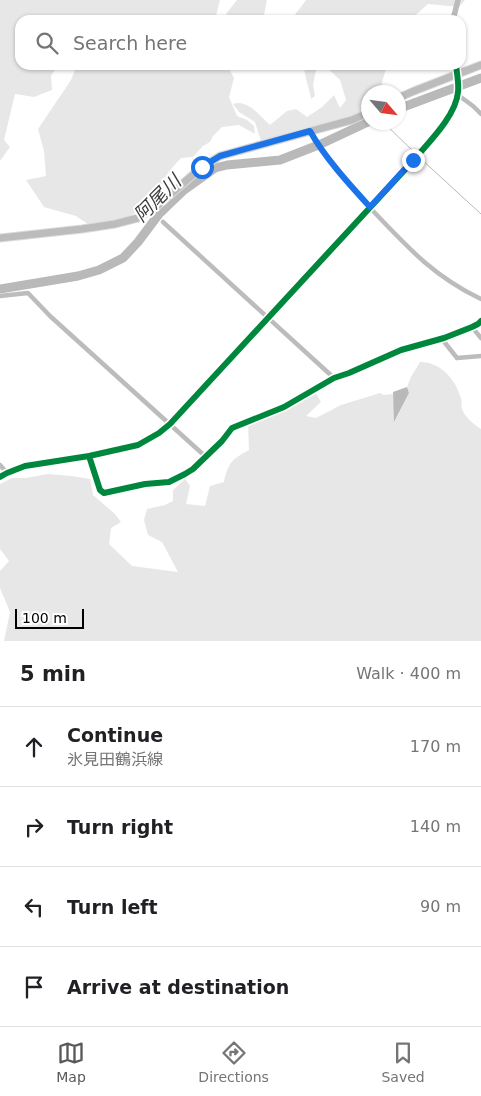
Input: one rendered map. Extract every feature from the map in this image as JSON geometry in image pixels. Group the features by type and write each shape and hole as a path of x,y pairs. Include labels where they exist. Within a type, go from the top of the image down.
{"main road":[{"path":"406,94 457,77 481,65"},
{"path":"0,238 82,229 138,218 157,206 202,167 220,156 312,135 361,116"}],"street":[{"path":"454,15 458,0"},
{"path":"0,477 25,466 89,456 138,445 170,424 438,132 447,120 458,92 456,70"},
{"path":"458,92 481,114"},
{"path":"312,135 350,186 412,252 438,274 481,299"},
{"path":"163,222 334,378"},
{"path":"0,296 28,293 50,316 206,457"},
{"path":"89,456 100,490 104,492 145,484 169,482 189,472 222,441 232,428 284,407 334,378 401,350 442,339 472,327 481,321"},
{"path":"472,327 481,338"},
{"path":"442,339 457,358 481,356"},
{"path":"0,464 7,473"}],"shaded area":[{"path":"0,0 220,0 216,15 15,15 15,70 55,70 51,76 52,90 34,97 15,94 4,140 10,147 0,161"},
{"path":"237,0 267,0 264,15 226,14"},
{"path":"306,0 465,0 459,7 428,4 416,15 295,15"},
{"path":"75,70 230,70 234,78 229,97 237,116 247,120 254,126 255,134 239,125 222,127 210,142 203,146 193,157 181,158 173,167 163,181 160,198 128,217 91,226 76,216 44,207 26,180 46,176 44,151 38,129 71,80"},
{"path":"305,70 316,70 313,85 315,96 311,99"},
{"path":"329,70 386,70 381,85 361,85 361,113 316,128 261,141 255,122 239,112 233,104 238,103 249,106 270,125 287,111 296,109 307,117 322,107 334,95 340,108 346,100 340,80"},
{"path":"420,362 441,368 451,378 461,398 463,412 481,429 481,641 4,641 10,612 0,588 0,571 9,561 0,549 0,484 12,478 26,478 48,474 90,479 93,495 115,514 121,522 111,528 109,544 132,566 178,572 162,542 148,535 144,520 147,509 173,501 173,490 185,479 190,486 186,504 205,506 210,486 224,482 227,470 232,462 249,450 248,423 281,412 315,392 321,402 306,416 316,418 341,405 380,393 384,395 393,394 395,421 409,393 407,387 411,377"},
{"path":"407,387 409,393 394,422 393,392"}],"waterway":[{"name":"阿尾川","path":"406,106 481,78"},
{"name":"阿尾川","path":"0,289 78,276 99,270 123,258 159,214 184,190 215,168 227,165 280,160 361,125"},
{"path":"391,130 414,152"},
{"path":"420,158 481,214"}],"cycle path":[{"path":"0,477 25,466 89,456 138,445 170,424 413,161 440,129 447,120 456,101 458,92 456,70"},
{"path":"89,456 100,490 104,493 145,484 169,482 193,469 222,441 232,428 284,407 334,378 401,350 444,338 472,327 481,321"}],"route":[{"path":"202,167 220,156 310,131 324,154 370,207 413,160"}]}
